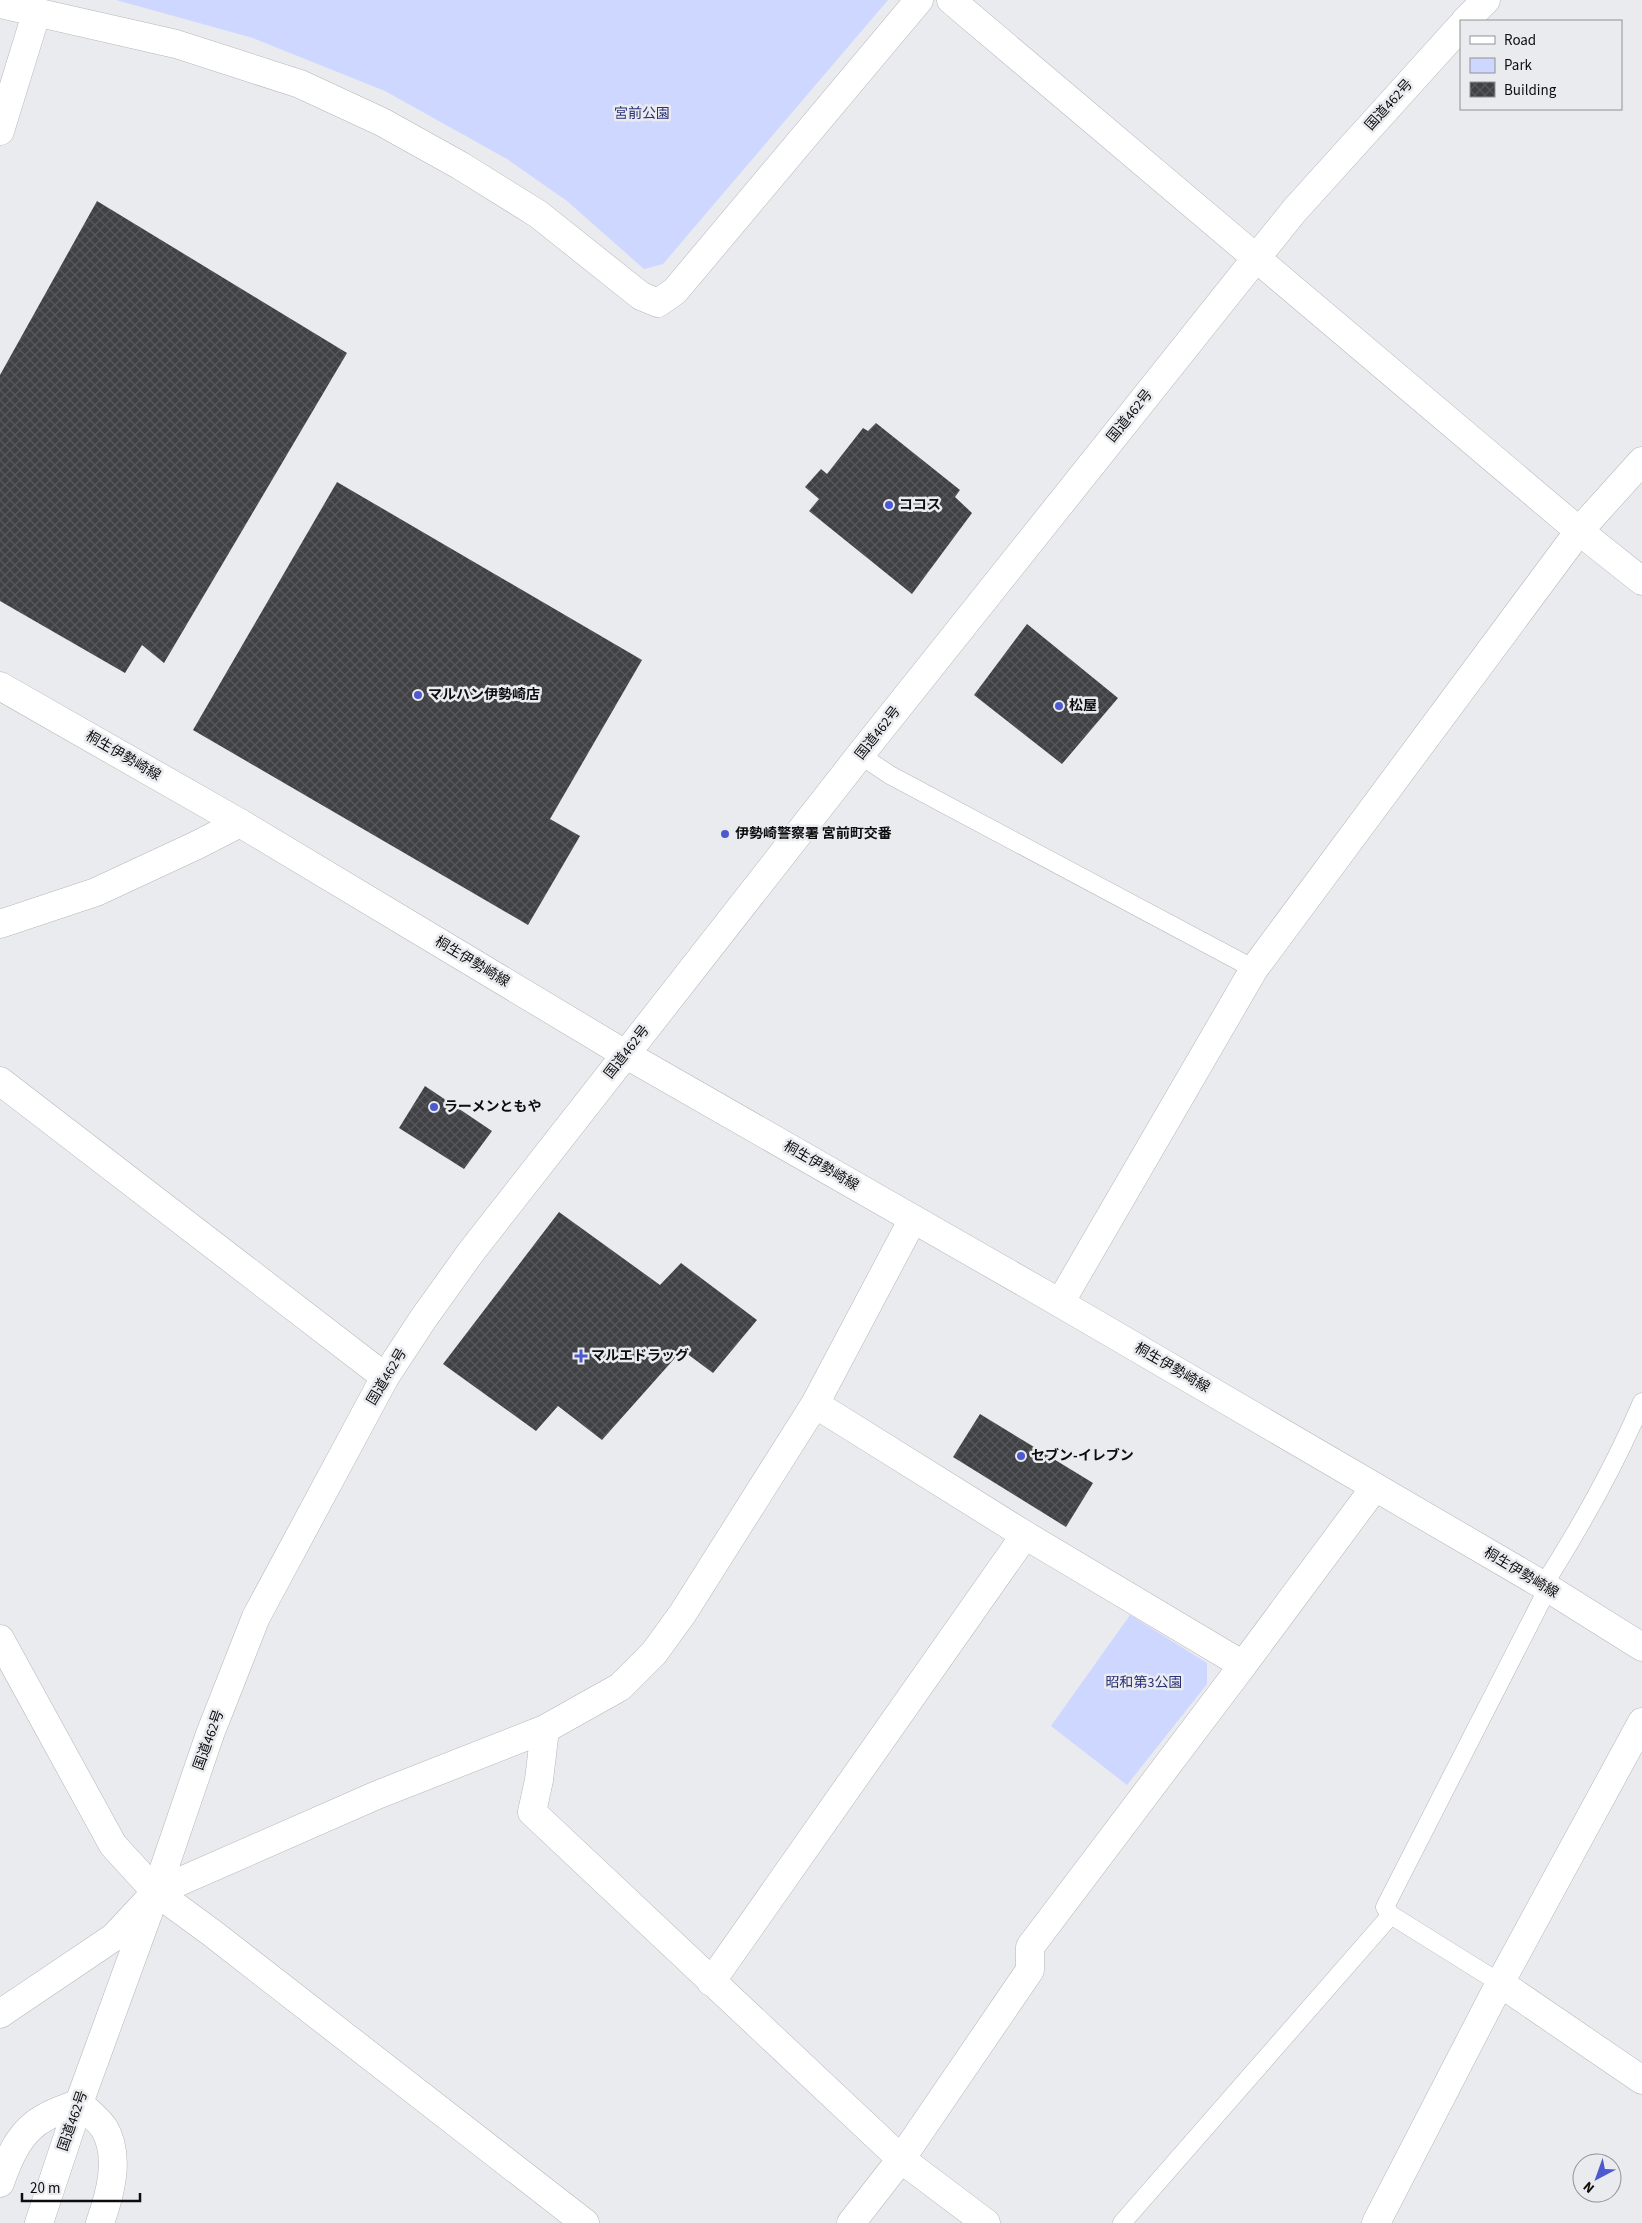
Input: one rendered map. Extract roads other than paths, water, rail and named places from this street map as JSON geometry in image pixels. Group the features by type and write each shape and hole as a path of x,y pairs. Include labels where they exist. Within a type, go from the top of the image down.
{"main road":[{"path":"0,4 176,44 300,84 374,118 462,166 538,214 641,296 658,303 675,291 918,0"},
{"path":"952,0 1579,531 1642,581"},
{"path":"1466,20 1486,0"},
{"path":"0,131 37,11"},
{"name":"国道462号","path":"39,2223 79,2103 156,1892 210,1734 256,1617 385,1377 423,1318 625,1054 860,755 1257,257 1294,211 1460,27"},
{"path":"1060,1303 1254,969 1579,531 1642,461"},
{"name":"桐生伊勢崎線","path":"0,686 240,822 625,1054 1060,1303 1546,1587 1642,1647"},
{"path":"0,924 96,892 198,845 240,822"},
{"path":"0,1081 385,1377"},
{"path":"0,2014 114,1937 156,1892 377,1795 545,1729 620,1687 654,1653 683,1613 815,1404 913,1219"},
{"path":"815,1404 1025,1535 1243,1666"},
{"path":"851,2223 901,2159 1030,1970 1030,1947 1243,1666 1375,1487"},
{"path":"711,1982 1025,1535"},
{"path":"0,1639 113,1845 156,1892 212,1933 585,2223"},
{"path":"1376,2223 1500,1983 1642,1722"},
{"path":"545,1729 539,1780 532,1812 901,2159 986,2223"},
{"path":"1500,1983 1642,2080"},
{"path":"0,2183 7,2162 18,2142 45,2117 79,2103 104,2128 110,2146 113,2168 108,2202 100,2223"}],"lane":[{"path":"860,755 890,775 1254,969"},
{"path":"1500,1983 1391,1915 1385,1907 1546,1587 1593,1505 1627,1438 1642,1402"},
{"path":"1122,2223 1391,1915"}],"place":[{"name":"ココス","path":"889,505"},
{"name":"マルハン伊勢崎店","path":"418,695"},
{"name":"松屋","path":"1059,706"},
{"name":"伊勢崎警察署 宮前町交番","path":"725,834"},
{"name":"ラーメンともや","path":"434,1107"},
{"name":"マルエドラッグ","path":"581,1356"},
{"name":"セブン-イレブン","path":"1021,1456"}],"park label":[{"name":"宮前公園","path":"642,114"},
{"name":"昭和第3公園","path":"1144,1683"}]}
